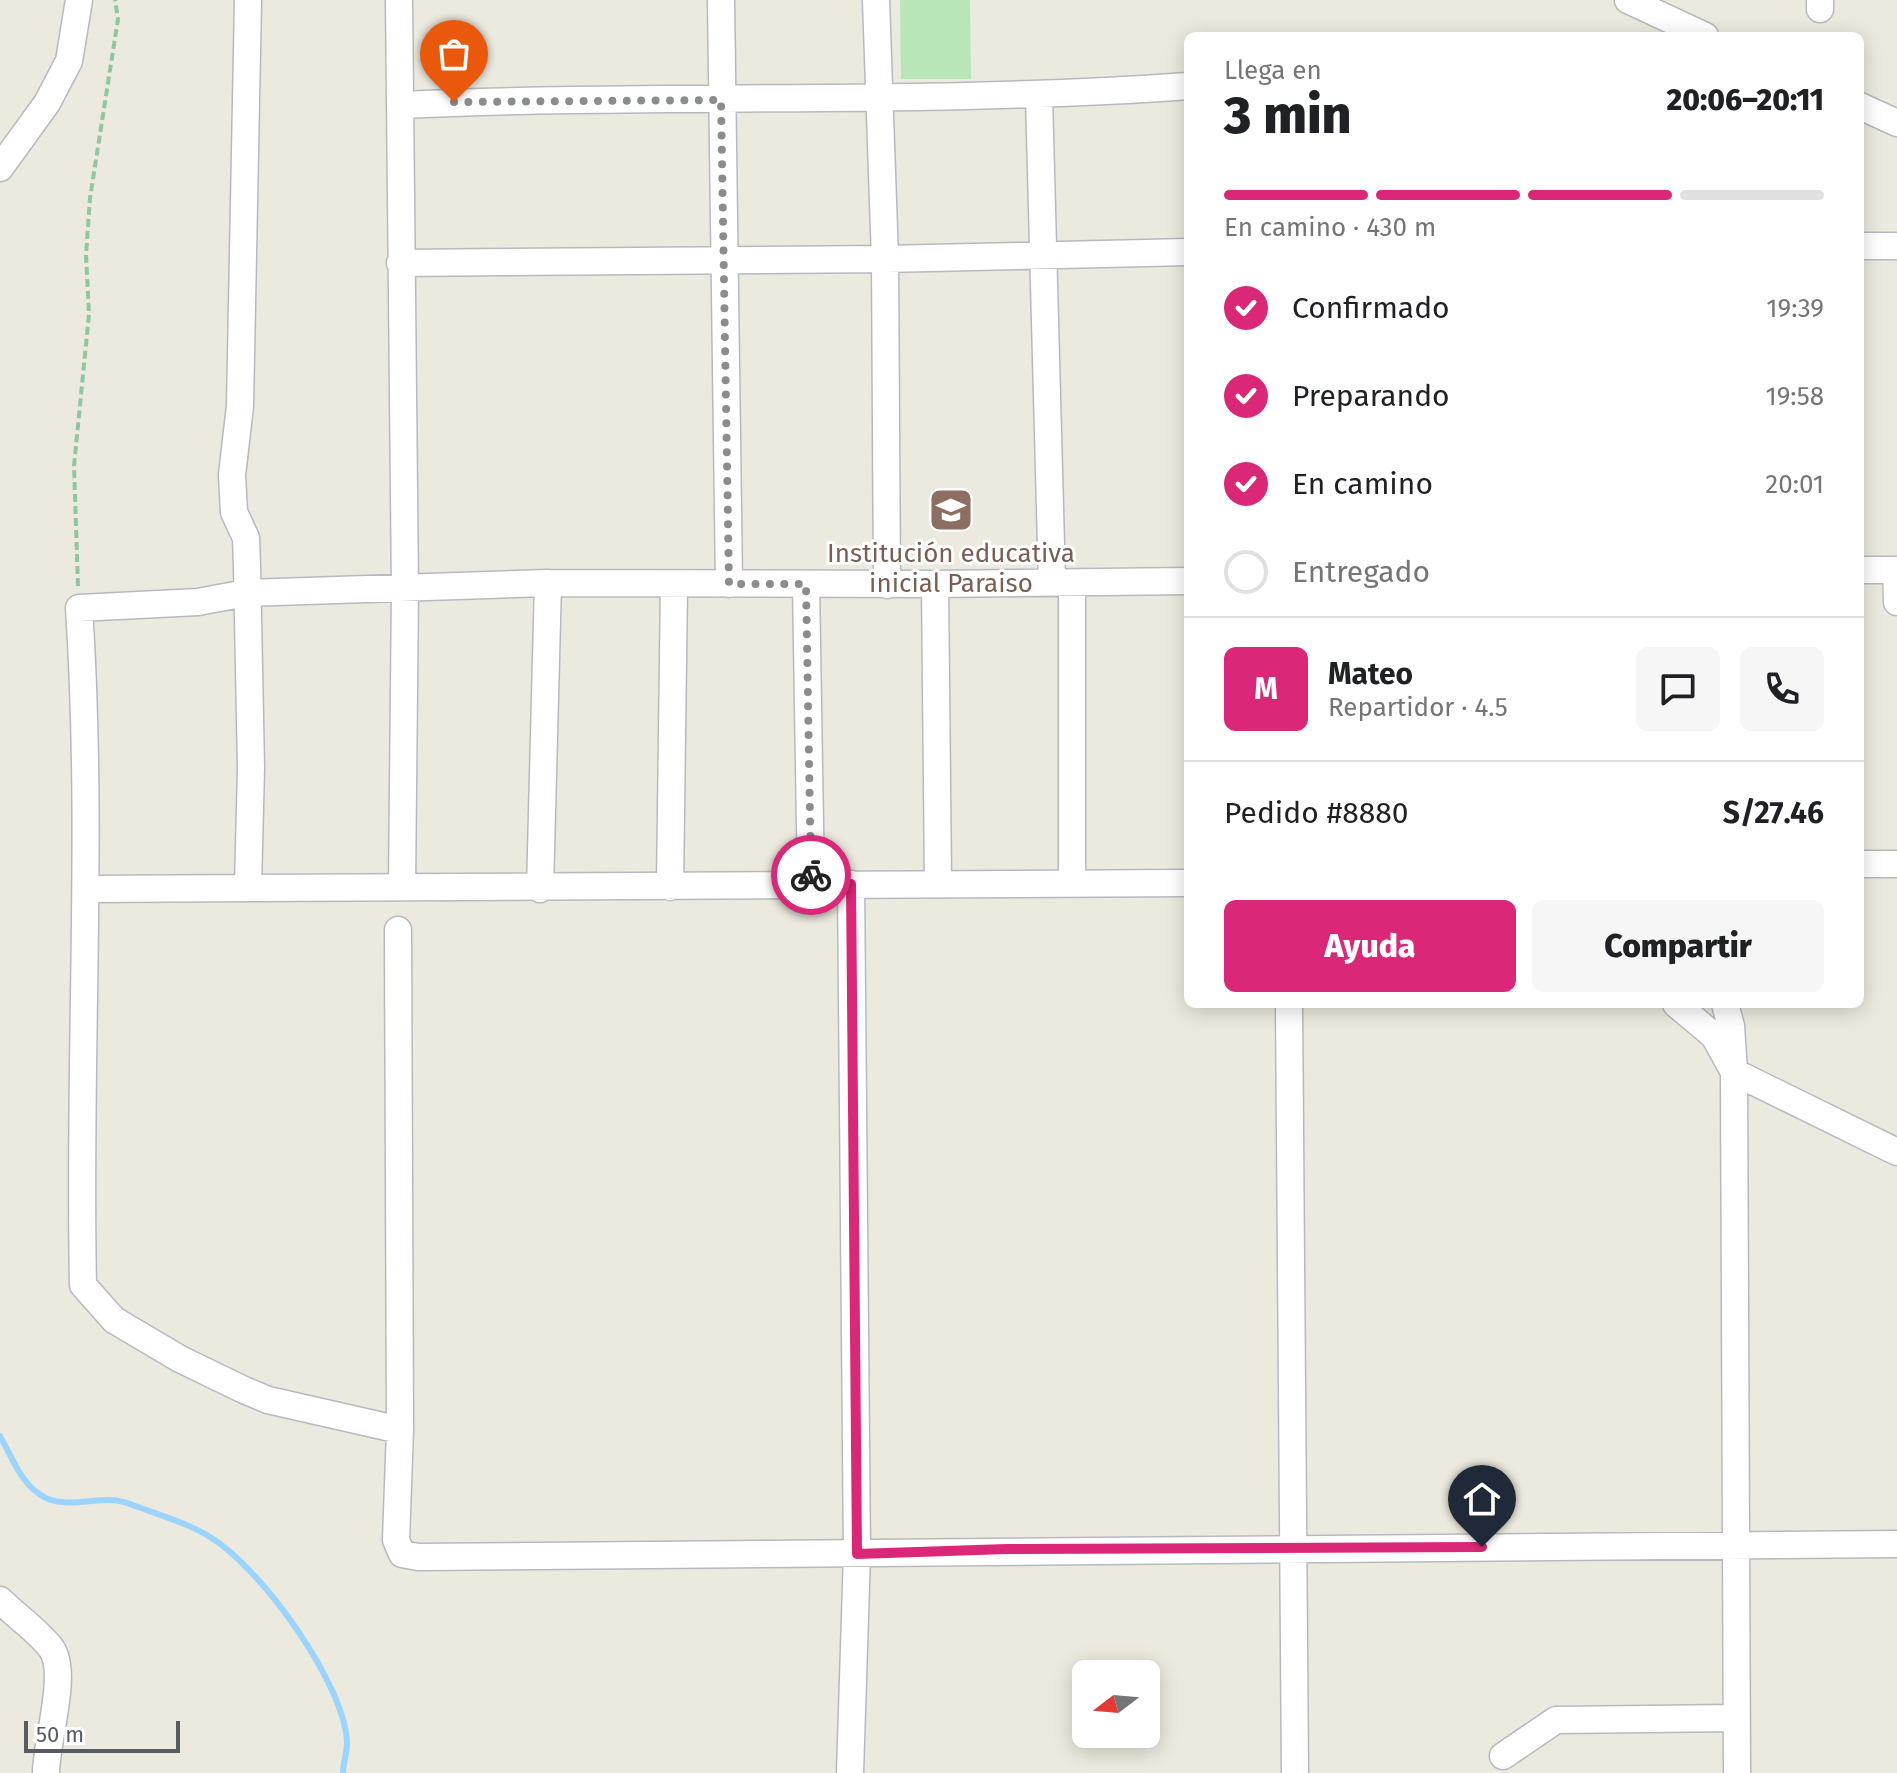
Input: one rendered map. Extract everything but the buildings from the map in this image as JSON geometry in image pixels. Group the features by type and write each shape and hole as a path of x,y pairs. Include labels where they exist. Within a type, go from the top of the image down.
{"street":[{"path":"0,168 47,103 69,61 79,0"},
{"path":"248,0 240,406 232,475 234,512 246,538 251,768 248,886"},
{"path":"399,0 405,590 402,887"},
{"path":"721,0 729,584"},
{"path":"876,0 877,98 885,259 887,585"},
{"path":"1628,0 1678,20 1698,32"},
{"path":"400,105 507,100 1039,97 1184,86"},
{"path":"1039,97 1043,254 1062,582 1072,881"},
{"path":"1864,108 1897,123"},
{"path":"1864,246 1897,246"},
{"path":"400,263 885,259 1184,252"},
{"path":"1864,570 1897,570 1897,602"},
{"path":"400,1430 268,1400 244,1390 180,1359 114,1320 83,1285 82,1066 88,889 87,725 79,608 198,602 246,593 548,583 887,585 1184,581"},
{"path":"540,889 548,583"},
{"path":"670,887 674,584"},
{"path":"806,584 811,885"},
{"path":"935,584 938,882"},
{"path":"1864,864 1897,864"},
{"path":"88,889 248,886 540,889 1072,881 1184,883"},
{"path":"850,1773 857,1554 851,884"},
{"path":"398,930 400,1430 396,1540 402,1554 418,1557 1897,1544"},
{"path":"1289,1008 1295,1773"},
{"path":"1681,1008 1714,1036 1734,1072 1897,1152"},
{"path":"1726,1008 1731,1026 1734,1072 1737,1773"},
{"path":"0,1600 54,1652 59,1686 47,1739 46,1773"},
{"path":"1503,1756 1556,1720 1736,1718"}],"path":[{"path":"79,608 74,466 89,314 86,255 90,198 118,19 115,0"}],"green space":[{"path":"900,0 970,0 971,79 901,79"}],"waterway":[{"path":"0,1436 24,1479 46,1498 67,1502 109,1500 130,1504 194,1528 233,1554 298,1630 317,1661 343,1719 347,1743 343,1773"}],"way so far":[{"path":"454,102 721,100 729,584 806,584 811,875"}],"place":[{"name":"Institución educativa inicial Paraiso","path":"951,510"}],"route":[{"path":"811,875 811,885 851,884 857,1554 1007,1549 1482,1547"}]}
